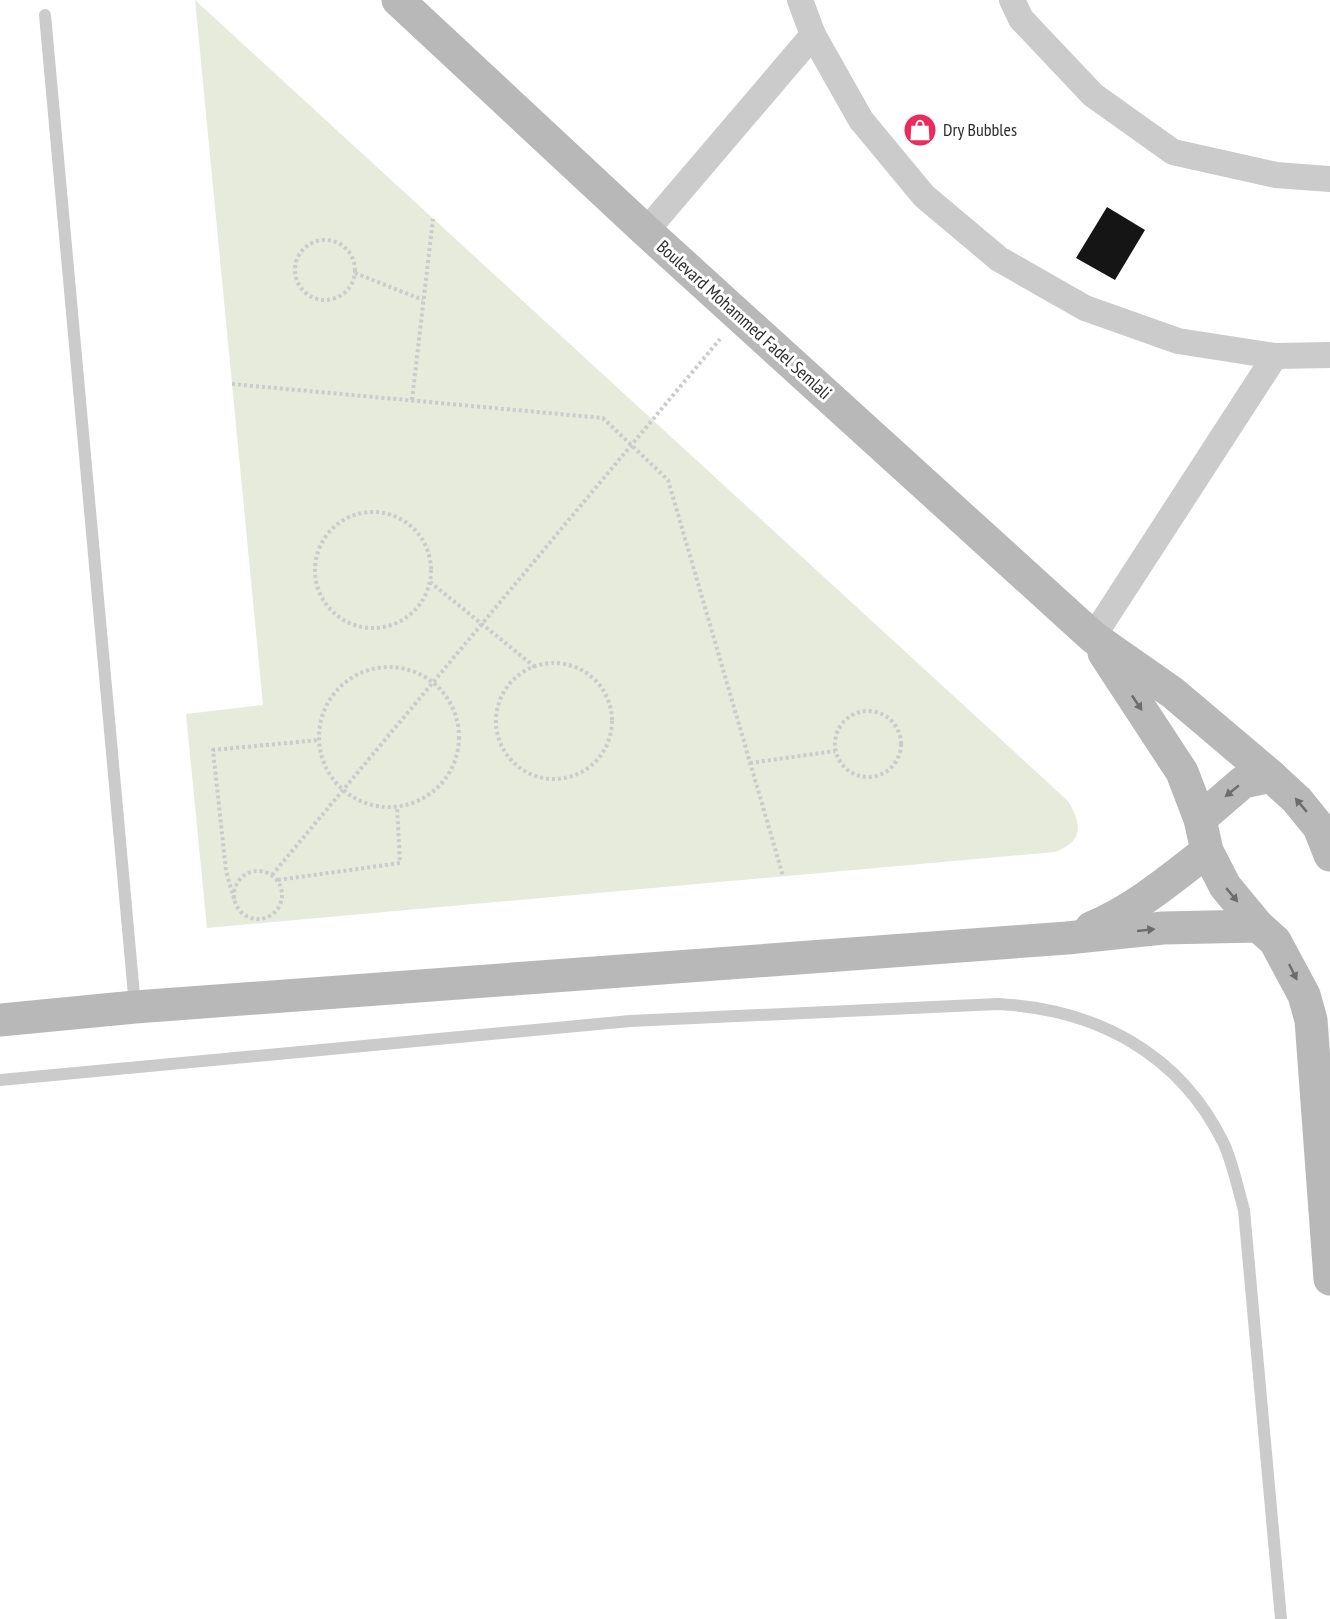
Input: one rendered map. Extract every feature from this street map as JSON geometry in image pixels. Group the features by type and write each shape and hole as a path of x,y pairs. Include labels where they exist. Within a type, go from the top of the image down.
{"street":[{"name":"Boulevard Mohammed Fadel Semlali","path":"398,0 739,317 1093,637 1173,693 1272,776 1297,800 1319,827 1330,855"},
{"path":"800,0 813,35 861,120 924,196 999,259 1085,308 1178,340 1275,356 1330,354"},
{"path":"1012,0 1021,20 1093,95 1173,152 1276,175 1330,179"},
{"path":"646,231 813,35"},
{"path":"1093,637 1275,356"},
{"name":"Boulevard Mohammed Fadel Semlali","path":"1093,637 1182,772 1200,819 1207,851 1225,886 1258,926 1275,941 1321,1023 1330,1279"},
{"path":"1200,819 1243,782 1272,776"},
{"path":"1067,938 1111,920 1145,899 1207,851"},
{"path":"0,1020 135,1007 1067,938 1163,928 1258,926"}],"lane":[{"path":"45,15 135,1007"},
{"path":"0,1080 630,1021 998,1004 1050,1009 1100,1025 1134,1044 1167,1068 1200,1102 1224,1145 1244,1210 1281,1619"}],"path":[{"path":"412,400 433,219"},
{"path":"324,239 334,241 351,253 355,262 355,273 353,282 339,296 320,299 303,290 295,273 296,264 305,248 324,239"},
{"path":"355,273 423,300"},
{"path":"272,875 739,317"},
{"path":"232,384 603,418 668,480 783,876"},
{"path":"376,511 395,516 410,525 423,540 430,558 430,582 424,597 412,612 396,623 377,628 357,626 339,617 326,604 317,588 315,569 318,551 327,534 341,522 358,514 376,511"},
{"path":"430,582 535,668"},
{"path":"557,663 575,667 591,677 604,692 611,710 612,730 606,749 594,764 577,775 558,780 538,777 520,769 507,756 498,739 495,721 499,702 508,686 521,673 535,668 557,663"},
{"path":"392,667 414,671 433,682 448,699 457,718 460,740 455,762 444,781 426,797 403,807 379,807 356,800 343,790 324,764 319,740 322,716 333,695 349,680 369,670 392,667"},
{"path":"878,712 896,726 901,736 899,758 883,774 873,778 862,778 852,774 843,767 835,751 835,737 839,726 856,713 878,712"},
{"path":"234,899 236,884 248,873 256,870 272,875 278,880 282,896 276,911 262,919 247,917 241,912 234,899 226,871 213,750 319,740"},
{"path":"750,763 835,751"},
{"path":"278,880 400,863 397,806"}],"green space":[{"path":"195,0 1068,801 1078,825 1076,837 1071,843 1055,852 207,928 186,714 263,705"}],"building":[{"path":"1107,207 1145,230 1115,280 1076,258"}],"place":[{"name":"Dry Bubbles","path":"920,130"}]}
